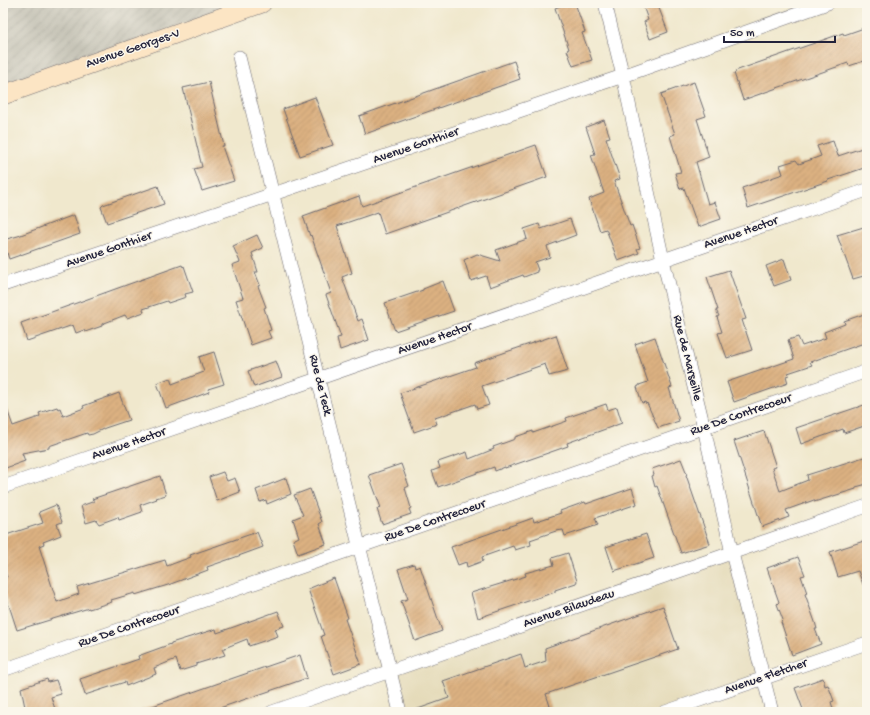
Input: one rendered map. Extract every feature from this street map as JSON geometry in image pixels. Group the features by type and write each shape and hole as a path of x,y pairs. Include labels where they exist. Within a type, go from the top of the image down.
{"street":[{"name":"Avenue Georges-V","path":"3,95 262,3"},
{"name":"Rue de Marseille","path":"605,3 663,260 704,428 732,553 772,712"},
{"name":"Avenue Gonthier","path":"3,285 622,76 828,3"},
{"name":"Rue de Teck","path":"239,57 400,712"},
{"name":"Avenue Hector","path":"3,487 318,380 867,190"},
{"name":"Rue De Contrecoeur","path":"3,670 867,371"},
{"name":"Avenue Bilaudeau","path":"272,712 867,506"},
{"name":"Avenue Fletcher","path":"665,712 867,643"}],"shaded area":[{"path":"3,3 243,3 3,87"},
{"path":"732,553 764,678 665,712 400,712 389,671"}],"building":[{"path":"568,3 575,3 585,32 582,33 592,60 573,66 567,50 569,49 555,8"},
{"path":"642,3 657,3 668,32 650,39 644,22 648,20"},
{"path":"867,27 867,60 849,66 848,63 743,100 734,73 736,72 735,71 843,33 844,35"},
{"path":"514,61 520,79 365,134 359,116"},
{"path":"209,82 224,146 222,146 234,181 202,191 194,169 202,167 183,88"},
{"path":"694,82 706,116 697,119 709,157 696,162 708,204 715,202 721,219 698,227 684,188 680,189 675,173 681,172 670,136 675,134 661,94"},
{"path":"315,97 333,145 300,156 283,109"},
{"path":"604,120 610,137 606,138 620,179 614,181 630,226 632,225 640,248 637,249 639,253 618,261 606,229 600,231 589,199 604,193 591,155 595,154 586,127"},
{"path":"833,141 838,156 865,147 867,153 867,167 748,208 742,188 783,174 780,165 796,160 799,164 821,156 817,146"},
{"path":"536,145 547,177 385,234 378,212 337,226 352,273 342,277 358,321 362,319 369,340 340,350 337,338 341,337 326,295 331,293 303,216 359,196 362,206"},
{"path":"158,186 164,204 107,223 101,207 103,205"},
{"path":"74,215 80,234 9,259 3,240 18,236"},
{"path":"570,219 576,235 547,246 550,257 535,262 538,270 537,272 524,277 523,275 490,287 486,276 471,281 464,260 477,254 500,261 496,250 527,239 524,229 539,224 541,229"},
{"path":"867,226 867,275 853,279 837,235"},
{"path":"257,235 263,248 252,253 258,272 255,272 260,285 258,286 266,307 264,308 271,330 268,331 271,338 251,345 236,300 243,298 232,265 240,262 233,246"},
{"path":"784,259 791,280 774,286 766,266"},
{"path":"182,265 183,267 184,266 193,292 185,294 186,297 168,303 167,301 143,309 144,312 127,318 125,315 85,332 84,330 76,333 73,325 27,341 21,323"},
{"path":"729,270 746,319 742,320 752,350 727,358 718,333 722,332 717,317 719,316 716,310 718,310 707,277"},
{"path":"443,281 454,311 395,331 385,303 423,290"},
{"path":"867,313 867,342 810,362 812,365 788,373 789,375 786,376 788,383 734,402 727,382 794,359 788,340 798,337 802,346 826,338 824,332 845,324 844,321"},
{"path":"556,335 568,371 549,376 545,364 482,386 489,405 477,409 475,404 435,418 437,424 414,432 400,393 476,367 474,363"},
{"path":"655,337 672,387 669,388 679,421 658,428 647,403 642,403 637,387 648,382 635,344"},
{"path":"214,352 224,384 208,389 209,392 166,408 157,383 170,378 172,384 204,372 199,357"},
{"path":"276,361 282,377 254,387 248,371"},
{"path":"119,393 129,420 105,428 93,434 88,435 87,433 49,446 49,448 22,453 25,461 3,469 3,404 5,404 13,426 39,417 39,413 57,407 58,409 60,408 63,416 84,408 83,406"},
{"path":"606,404 608,410 617,407 622,423 567,443 568,446 505,468 495,471 494,467 438,487 432,471 440,468 438,462 467,452 469,459 494,449 493,447 515,439 515,437 533,431 533,433 567,421 566,418"},
{"path":"867,404 867,425 844,433 843,429 801,444 796,428"},
{"path":"764,431 776,467 772,468 780,491 808,480 807,475 867,456 867,484 856,487 856,489 814,502 814,500 786,510 789,517 762,527 734,441"},
{"path":"681,459 710,544 681,553 657,486 655,487 652,469"},
{"path":"401,464 409,486 405,488 411,508 409,509 411,514 382,524 377,509 381,508 369,475"},
{"path":"223,472 227,481 235,478 240,492 217,501 209,477"},
{"path":"160,476 166,495 140,505 142,512 119,520 118,517 99,524 96,520 86,523 81,506 95,501 92,499"},
{"path":"286,478 291,494 267,504 266,500 260,502 256,490"},
{"path":"632,488 637,504 595,518 598,525 565,536 563,530 556,531 530,540 531,545 515,550 513,546 482,557 483,561 467,567 466,562 458,565 451,547 533,518 534,522 561,513 560,511 585,502 586,504"},
{"path":"310,489 322,522 319,524 326,544 298,554 293,540 299,537 293,519 303,515 294,495"},
{"path":"56,505 62,522 57,524 61,535 43,542 44,544 39,546 57,602 79,594 77,587 165,560 167,566 191,557 190,555 257,532 263,547 207,567 208,570 168,585 135,595 135,593 111,600 112,602 17,630 3,587 3,578 7,577 3,566 3,536 43,523 39,512"},
{"path":"646,534 654,558 614,571 606,547"},
{"path":"867,540 866,592 858,571 838,577 830,552"},
{"path":"568,553 577,581 576,583 555,590 555,592 478,618 471,593 526,576 525,573 554,565 552,558"},
{"path":"798,557 805,575 801,576 807,593 805,594 821,644 792,655 781,622 783,620 777,604 779,602 767,568"},
{"path":"414,564 415,568 420,566 442,631 415,641 401,601 408,599 398,569"},
{"path":"334,578 348,618 345,619 361,664 334,674 321,636 324,635 308,589"},
{"path":"663,606 678,649 546,694 552,712 415,712 415,710 449,698 443,681 521,654 525,668 546,661 545,648"},
{"path":"278,611 284,626 275,629 278,636 249,646 247,639 222,649 225,655 196,664 196,666 180,671 176,659 154,668 156,674 126,686 125,682 85,695 80,679 139,659 138,656 171,643 216,629 217,633"},
{"path":"300,655 307,678 208,712 141,712 141,710"},
{"path":"823,678 825,686 828,685 834,701 831,702 834,712 804,712 795,688"},
{"path":"47,679 48,682 56,680 61,694 51,697 56,712 26,712 21,688"}]}
